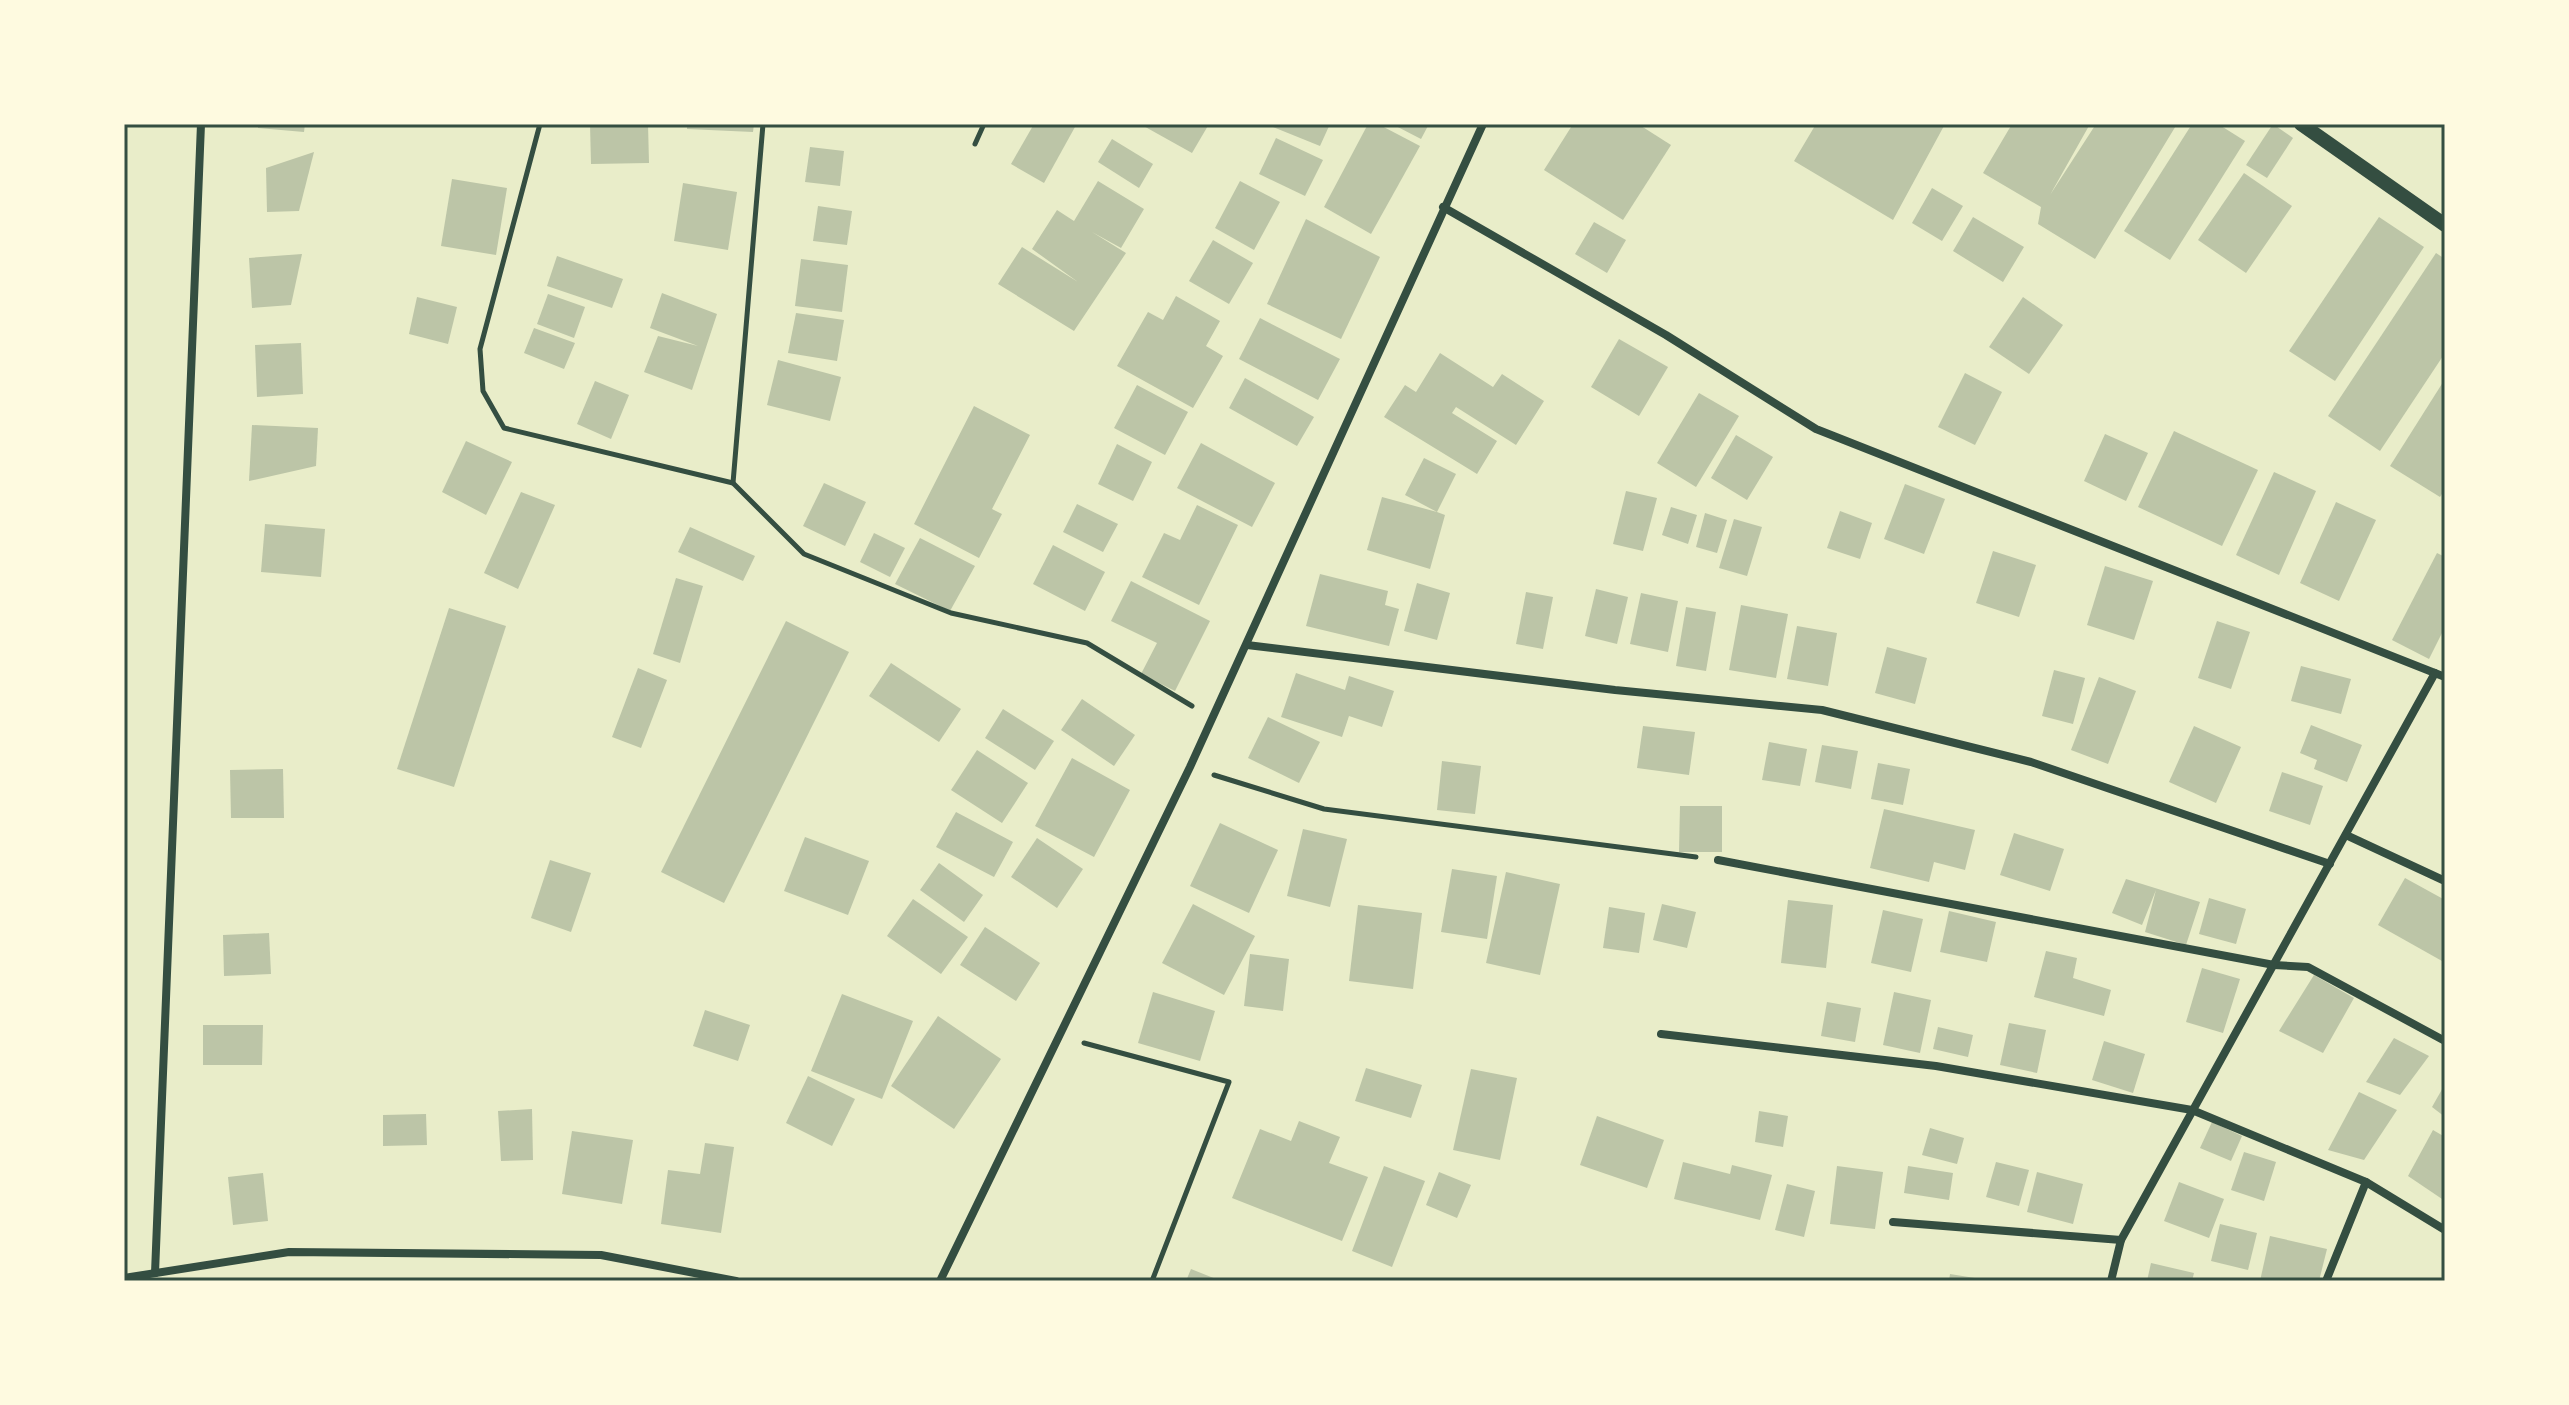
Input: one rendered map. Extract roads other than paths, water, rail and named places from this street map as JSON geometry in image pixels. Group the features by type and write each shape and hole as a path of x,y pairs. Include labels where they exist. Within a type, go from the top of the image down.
{"street":[{"path":"155,1273 201,124"},
{"path":"940,1281 1213,718 1483,124"},
{"path":"2301,124 2445,225"},
{"path":"1443,207 1666,335 1816,429 2445,677"},
{"path":"1247,645 1615,690 1822,710 2031,762 2330,864"},
{"path":"2111,1281 2121,1240 2435,673"},
{"path":"2346,835 2445,881"},
{"path":"1718,860 2274,965 2308,967 2445,1041"},
{"path":"1661,1034 1936,1066 2192,1110 2366,1182 2445,1230"},
{"path":"2326,1281 2366,1182"},
{"path":"1893,1222 2121,1240"},
{"path":"124,1278 289,1252 601,1255 736,1281"}]}
